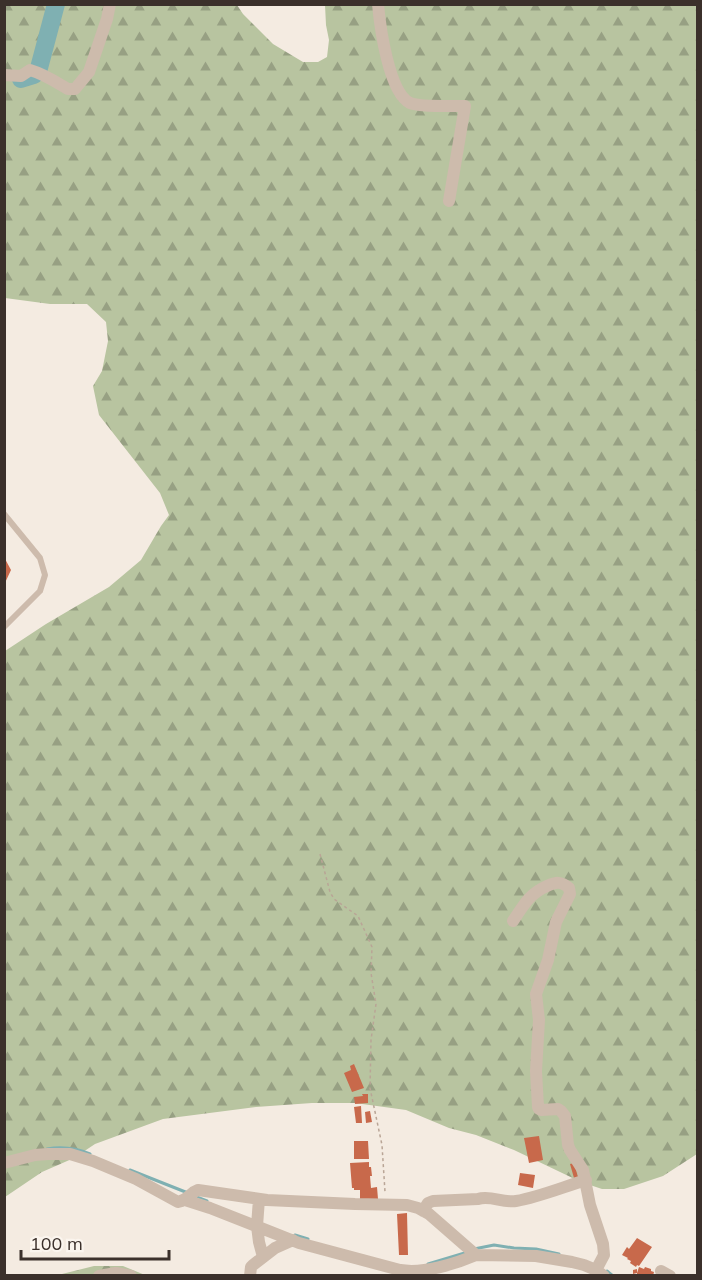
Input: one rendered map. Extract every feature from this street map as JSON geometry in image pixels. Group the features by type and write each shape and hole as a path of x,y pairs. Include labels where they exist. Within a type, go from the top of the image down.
{"street":[{"path":"4,75 21,76 30,70 50,78 68,90 75,88 89,72 110,4"},
{"path":"378,4 389,69 401,96 412,104 465,106 449,201"},
{"path":"185,1200 293,1240 408,1272 430,1269 476,1255 536,1256 584,1265 600,1273 604,1249 590,1205 583,1170 567,1145 564,1113 558,1109 539,1109 536,1071 539,1020 536,1001 556,922 570,894 569,888 557,882 535,892 513,921"},
{"path":"4,1163 35,1155 70,1154 136,1179 178,1202 185,1200 198,1190 258,1199 407,1205 423,1211 476,1255"},
{"path":"423,1211 433,1201 483,1197 513,1202 586,1180"},
{"path":"258,1199 257,1226 263,1257"},
{"path":"250,1275 251,1267 263,1257 275,1248 293,1240"},
{"path":"99,1275 116,1273 131,1275"}],"lane":[{"path":"4,514 40,558 45,575 40,591 4,627"}],"path":[{"path":"320,854 330,892 334,899 358,916 372,947 370,973 376,1004 371,1040 370,1088 382,1145 387,1205"}],"green space":[{"path":"5,5 237,5 273,44 303,62 318,62 327,57 329,40 325,5 697,5 697,1154 663,1176 624,1189 602,1189 581,1182 514,1150 476,1135 449,1128 406,1110 355,1103 312,1103 256,1107 163,1119 95,1144 74,1158 42,1172 5,1197 5,651 109,587 141,560 169,515 160,493 99,415 93,386 102,371 108,341 106,322 87,304 50,304 5,298"},
{"path":"94,1266 123,1266 145,1275 54,1276"}],"building":[{"path":"4,557 11,570 4,585"},
{"path":"354,1064 364,1088 352,1092 344,1073 351,1070 350,1066"},
{"path":"362,1094 368,1094 368,1103 355,1104 354,1097 363,1096"},
{"path":"361,1106 362,1123 356,1123 354,1107"},
{"path":"370,1111 372,1122 366,1123 365,1112"},
{"path":"539,1136 543,1160 529,1163 524,1138"},
{"path":"354,1141 368,1141 369,1159 354,1159"},
{"path":"369,1162 372,1176 370,1176 371,1188 377,1187 378,1199 360,1200 360,1190 352,1188 350,1163"},
{"path":"574,1163 578,1177 574,1178 570,1164"},
{"path":"520,1173 535,1175 533,1188 518,1185"},
{"path":"407,1213 408,1255 399,1255 397,1214"},
{"path":"637,1238 652,1247 636,1267 622,1255"},
{"path":"639,1267 651,1269 654,1272 653,1276 637,1276"}],"waterway":[{"path":"21,79 34,75 39,68 56,4"},
{"path":"47,1149 69,1148 90,1154"},
{"path":"130,1170 188,1193"},
{"path":"194,1196 207,1201"},
{"path":"295,1235 308,1239"},
{"path":"474,1249 494,1245 559,1254"},
{"path":"428,1264 468,1252"},
{"path":"607,1271 613,1276"}]}
